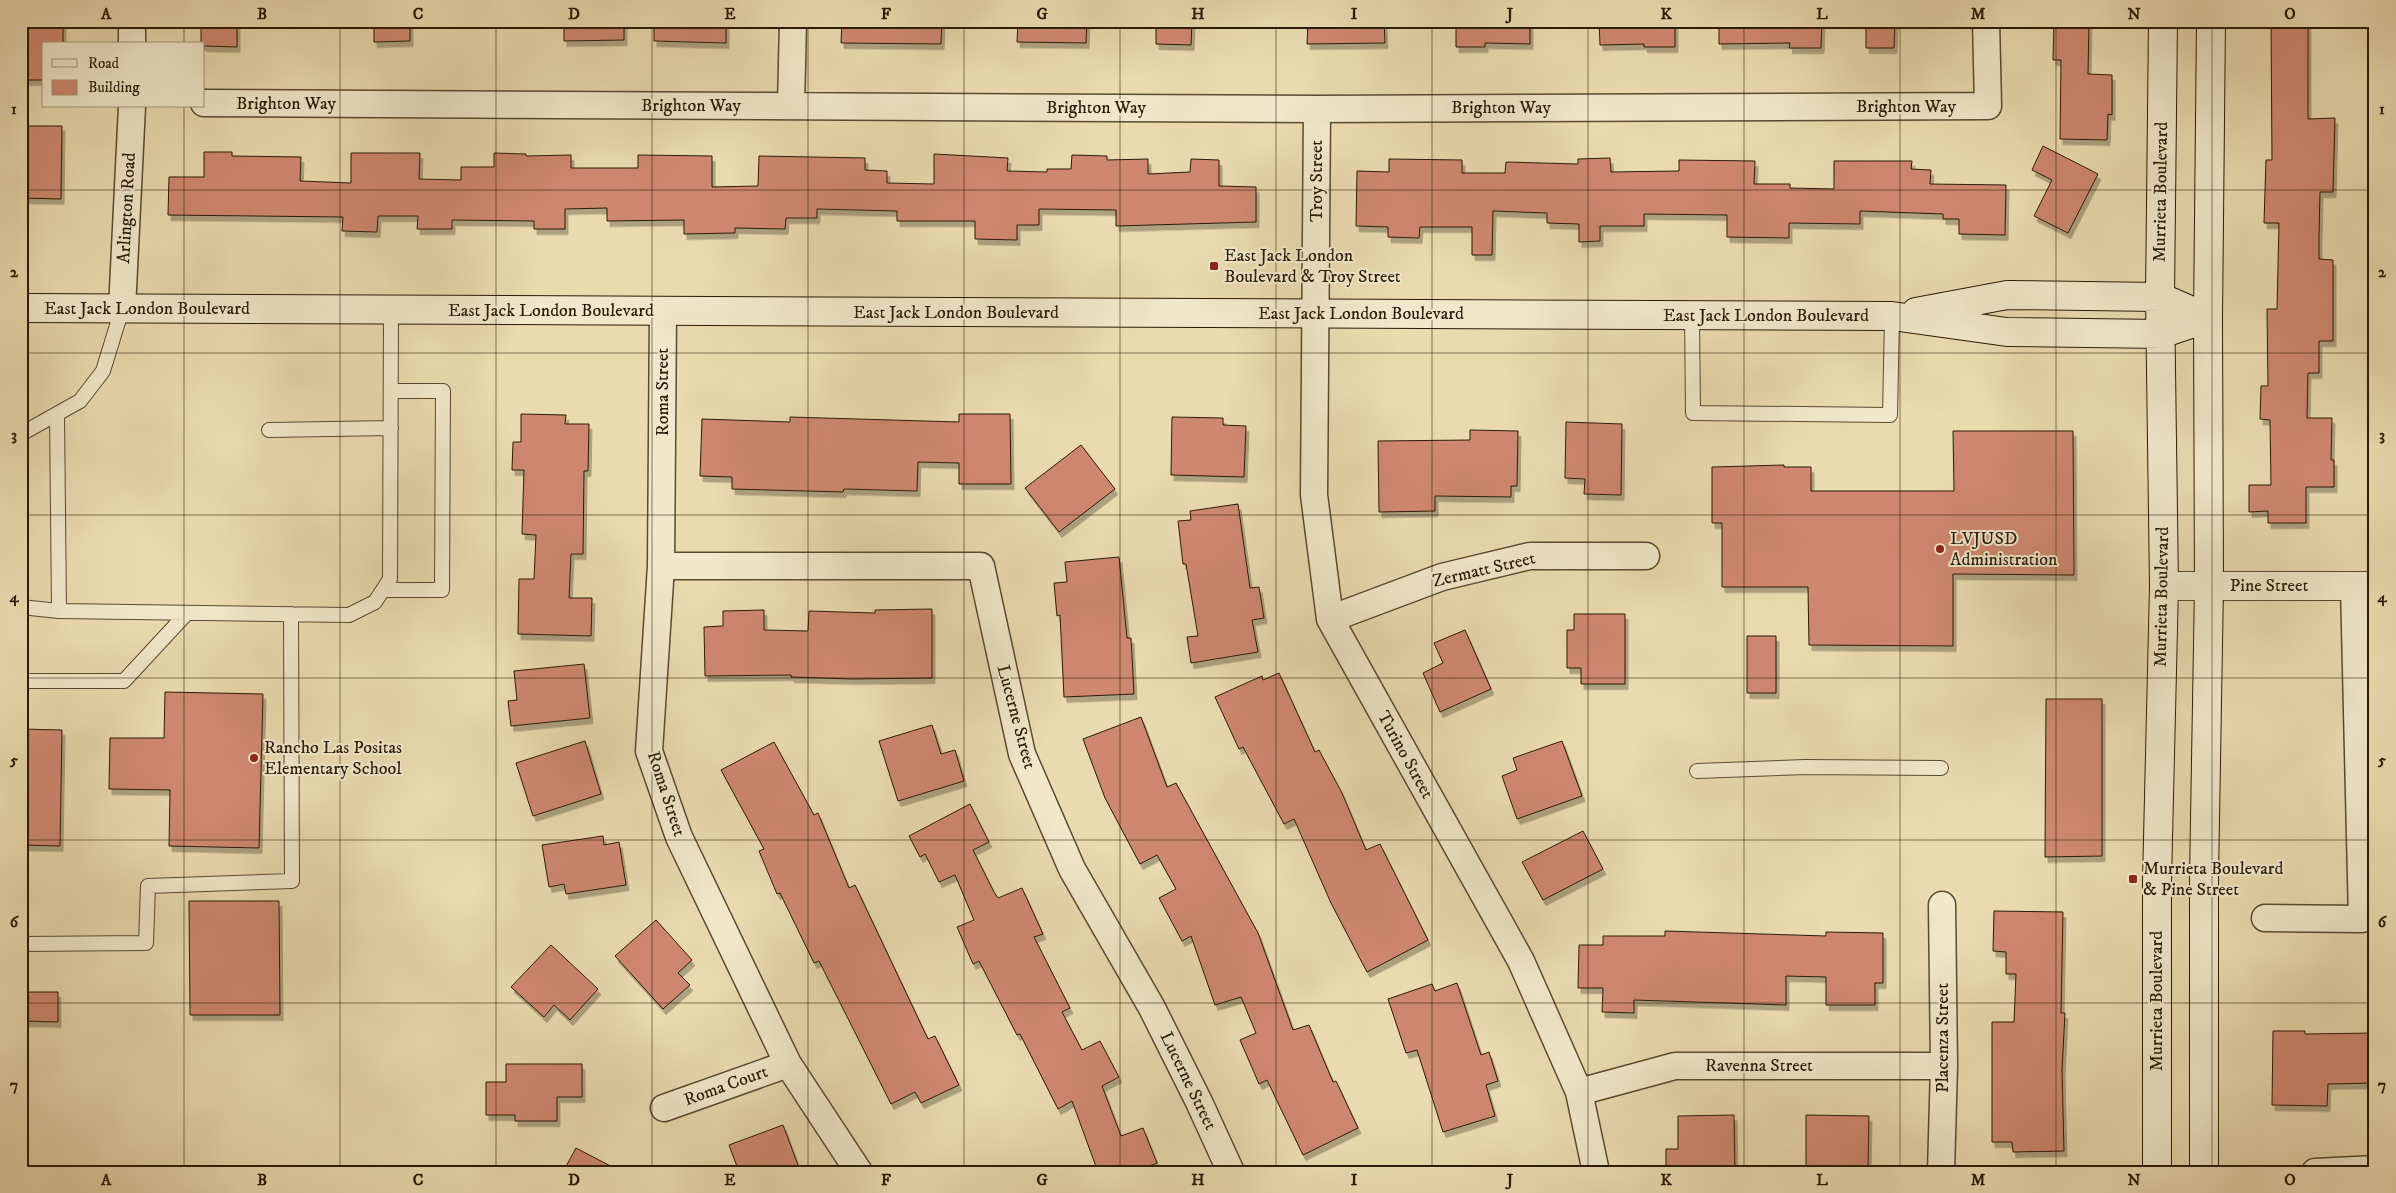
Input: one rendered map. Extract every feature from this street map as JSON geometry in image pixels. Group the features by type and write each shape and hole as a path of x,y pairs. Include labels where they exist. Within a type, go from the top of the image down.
{"main road":[{"name":"Murrieta Boulevard","path":"2157,1172 2157,881 2164,586 2160,297 2163,21"},
{"path":"2204,1172 2204,878 2209,586 2208,318 2211,21"},
{"name":"East Jack London Boulevard","path":"1892,316 2008,295 2160,297 2208,318"},
{"name":"East Jack London Boulevard","path":"21,308 1892,316 2007,332 2161,334 2208,318"},
{"name":"Pine Street","path":"2164,586 2365,586"}],"street":[{"path":"132,21 132,42"},
{"path":"791,106 793,21"},
{"name":"Brighton Way","path":"205,103 1317,109 1988,106 1986,21"},
{"name":"Arlington Road","path":"122,309 132,108"},
{"name":"Troy Street","path":"1316,314 1317,109"},
{"name":"Roma Street","path":"663,311 661,566 650,751 679,837 788,1064 859,1172"},
{"name":"Turino Street","path":"1316,314 1314,495 1330,619 1521,961 1579,1092 1596,1172"},
{"name":"Zermatt Street","path":"1330,619 1442,577 1530,556 1646,556"},
{"name":"Lucerne Street","path":"661,566 980,566 1022,754 1072,869 1152,1008 1199,1102 1231,1172"},
{"path":"2265,918 2362,919 2368,827 2365,586"},
{"name":"Placenza Street","path":"1941,1172 1944,1066 1942,905"},
{"name":"Roma Court","path":"664,1108 788,1064"},
{"name":"Ravenna Street","path":"1579,1092 1675,1066 1944,1066"},
{"path":"2315,1172 2375,1169"}],"lane":[{"path":"21,434 80,401 103,371 122,309"},
{"path":"21,608 59,611 349,615 375,602 390,579 391,310"},
{"path":"1692,316 1693,413 1880,415 1890,415 1892,316"},
{"path":"383,590 442,590 443,391 391,391"},
{"path":"57,414 59,611"},
{"path":"270,430 391,428"},
{"path":"21,681 124,681 188,613"},
{"path":"21,944 146,943 148,886 292,882 291,614"},
{"path":"1697,770 1805,767 1941,768"}],"building":[{"path":"21,21 63,21 63,42 42,42 42,80 21,80"},
{"path":"201,21 237,21 237,47 205,46 205,42 201,42"},
{"path":"374,21 410,21 410,41 374,42"},
{"path":"564,21 624,21 624,40 564,41"},
{"path":"654,21 726,21 726,43 654,41"},
{"path":"842,21 942,21 941,44 841,43"},
{"path":"1018,21 1087,21 1086,43 1017,42"},
{"path":"1156,21 1192,21 1191,45 1156,44"},
{"path":"1308,21 1384,21 1385,43 1307,44"},
{"path":"1456,21 1530,21 1530,44 1485,43 1485,47 1456,47"},
{"path":"1599,21 1675,21 1675,47 1644,47 1644,44 1600,45"},
{"path":"1719,21 1822,21 1821,48 1789,48 1790,43 1719,44"},
{"path":"1866,21 1895,21 1894,48 1866,48"},
{"path":"2054,21 2089,21 2088,74 2112,75 2112,115 2108,114 2107,140 2060,139 2061,60 2053,60"},
{"path":"2271,21 2308,21 2308,119 2335,118 2333,192 2320,192 2319,236 2319,259 2333,260 2333,341 2319,341 2319,373 2308,373 2307,418 2332,418 2331,460 2334,460 2334,487 2306,487 2306,523 2268,523 2268,511 2249,512 2249,485 2271,485 2270,420 2260,419 2261,386 2268,386 2267,309 2277,309 2279,223 2264,223 2266,160 2272,160"},
{"path":"21,126 62,126 61,199 21,198"},
{"path":"2043,146 2098,174 2068,233 2034,216 2052,180 2032,170"},
{"path":"204,152 232,152 232,156 301,157 300,181 351,183 351,153 420,153 419,179 461,180 461,167 494,167 494,153 526,154 526,156 571,155 571,168 638,168 638,155 712,156 712,187 758,186 759,156 865,158 865,170 887,171 887,183 934,184 934,154 1008,158 1007,171 1047,172 1047,169 1071,169 1072,155 1107,156 1107,160 1148,159 1148,174 1190,172 1191,159 1219,160 1219,186 1256,187 1256,222 1116,226 1116,210 1039,209 1039,225 1017,225 1017,240 975,239 975,221 897,221 897,211 817,209 817,218 786,218 785,229 735,228 735,233 684,234 684,220 607,221 607,208 565,209 565,229 534,229 534,221 452,220 452,229 417,229 418,216 378,216 377,232 342,231 343,217 168,215 169,177 204,177"},
{"path":"1610,158 1611,172 1679,171 1679,160 1755,161 1754,184 1790,184 1790,188 1834,189 1834,161 1912,161 1911,169 1931,170 1930,184 2006,185 2005,235 1959,234 1959,219 1943,219 1943,214 1860,211 1860,224 1789,223 1789,238 1727,237 1727,215 1644,214 1644,226 1600,226 1600,241 1579,242 1579,224 1547,223 1547,213 1493,211 1492,255 1472,255 1472,227 1420,227 1419,238 1388,237 1388,227 1356,226 1357,171 1389,172 1389,159 1462,160 1462,173 1505,173 1506,162 1578,164 1578,159"},
{"path":"521,414 566,415 565,424 589,424 588,471 584,471 583,554 571,554 569,598 592,598 591,636 518,634 519,579 534,579 536,535 522,534 524,470 512,470 513,442 521,442"},
{"path":"959,414 1010,414 1011,484 959,484 959,463 918,462 917,491 844,489 843,492 732,489 732,477 700,476 702,419 790,422 790,417 959,422"},
{"path":"1172,417 1223,418 1223,425 1246,426 1244,477 1171,475"},
{"path":"1566,422 1622,424 1621,495 1584,494 1585,479 1565,478"},
{"path":"1470,430 1518,431 1517,486 1511,486 1511,497 1435,496 1435,511 1379,512 1378,441 1470,440"},
{"name":"LVJUSD Administration","path":"1953,431 2073,431 2074,575 1953,574 1953,646 1809,645 1808,587 1722,587 1722,523 1712,523 1712,467 1784,465 1784,467 1811,467 1811,491 1954,491"},
{"path":"1081,445 1115,489 1059,532 1025,488"},
{"path":"1238,504 1250,588 1259,587 1264,618 1252,620 1258,652 1191,663 1187,637 1198,636 1186,564 1183,564 1178,521 1191,520 1190,511"},
{"path":"1119,557 1127,638 1131,638 1134,694 1064,697 1060,615 1057,616 1054,583 1067,582 1065,562"},
{"path":"932,609 932,678 852,679 791,677 791,675 705,676 704,627 723,626 723,611 764,610 764,630 808,631 809,611 875,613 875,610"},
{"path":"1574,614 1625,614 1625,684 1581,684 1581,668 1567,668 1567,630 1574,630"},
{"path":"1465,630 1491,689 1440,712 1423,673 1443,663 1434,643"},
{"path":"1747,636 1776,636 1776,693 1747,693"},
{"path":"584,664 590,718 511,726 508,701 517,700 514,671"},
{"path":"1279,673 1315,752 1319,750 1342,793 1366,850 1380,844 1428,940 1367,972 1331,903 1294,819 1284,824 1243,747 1239,749 1215,697 1262,676 1263,680"},
{"path":"165,692 263,694 259,848 169,846 170,790 109,789 110,738 164,738"},
{"path":"2046,699 2102,699 2102,856 2045,857"},
{"path":"1141,717 1167,787 1176,783 1258,933 1293,1030 1309,1025 1333,1082 1336,1081 1358,1128 1303,1155 1267,1080 1259,1084 1240,1040 1256,1033 1241,997 1215,1005 1191,936 1182,941 1159,898 1176,889 1157,855 1140,864 1105,798 1083,739"},
{"path":"932,725 941,754 955,750 964,781 898,801 879,741"},
{"path":"21,729 62,730 60,846 21,845"},
{"path":"585,741 601,794 533,816 516,763"},
{"path":"1562,741 1582,796 1517,819 1502,776 1517,770 1513,758"},
{"path":"774,742 814,815 818,813 849,888 855,885 928,1039 935,1036 959,1085 921,1103 915,1092 891,1104 819,961 814,963 780,893 777,894 759,851 764,849 721,770"},
{"path":"970,804 989,842 973,850 994,892 998,898 1022,888 1043,934 1034,937 1070,1008 1062,1012 1082,1050 1100,1041 1119,1077 1102,1086 1121,1136 1143,1128 1157,1163 1134,1172 1098,1172 1072,1101 1058,1109 1020,1034 1017,1035 979,961 973,964 957,927 974,920 955,875 939,882 925,854 920,857 909,836"},
{"path":"1583,831 1603,869 1543,900 1522,862"},
{"path":"603,836 604,845 619,842 626,885 566,894 564,884 549,887 542,845"},
{"path":"189,901 279,901 280,1015 190,1015"},
{"path":"1994,911 2063,912 2061,1013 2065,1013 2062,1070 2064,1151 2013,1152 2012,1142 1992,1142 1992,1022 2014,1022 2016,974 2006,974 2006,952 1993,951"},
{"path":"656,920 692,960 678,973 690,985 663,1009 615,956"},
{"path":"1665,931 1826,936 1826,932 1883,933 1883,983 1875,983 1875,1005 1826,1005 1826,977 1786,976 1786,1005 1634,1000 1634,1013 1602,1012 1603,988 1578,988 1579,945 1603,945 1603,936 1665,936"},
{"path":"551,945 598,989 570,1020 554,1005 544,1017 511,987"},
{"path":"1457,983 1481,1055 1489,1052 1498,1081 1486,1085 1495,1116 1443,1132 1417,1050 1406,1053 1388,999 1432,984 1435,991"},
{"path":"21,992 58,992 58,1022 21,1021"},
{"path":"2273,1031 2305,1031 2305,1034 2375,1033 2375,1083 2328,1084 2327,1106 2272,1105"},
{"path":"506,1064 582,1064 582,1097 557,1097 557,1121 515,1121 515,1115 486,1115 486,1082 506,1082"},
{"path":"1734,1115 1735,1172 1666,1172 1666,1149 1678,1149 1678,1116"},
{"path":"1806,1115 1869,1116 1868,1169 1806,1168"},
{"path":"783,1125 798,1165 782,1172 739,1172 729,1145"},
{"path":"576,1148 622,1172 563,1172"}],"place":[{"name":"East Jack London Boulevard & Troy Street","path":"1214,266"},
{"name":"LVJUSD Administration","path":"1940,549"},
{"name":"Rancho Las Positas Elementary School","path":"254,758"},
{"name":"Murrieta Boulevard & Pine Street","path":"2133,879"}]}
